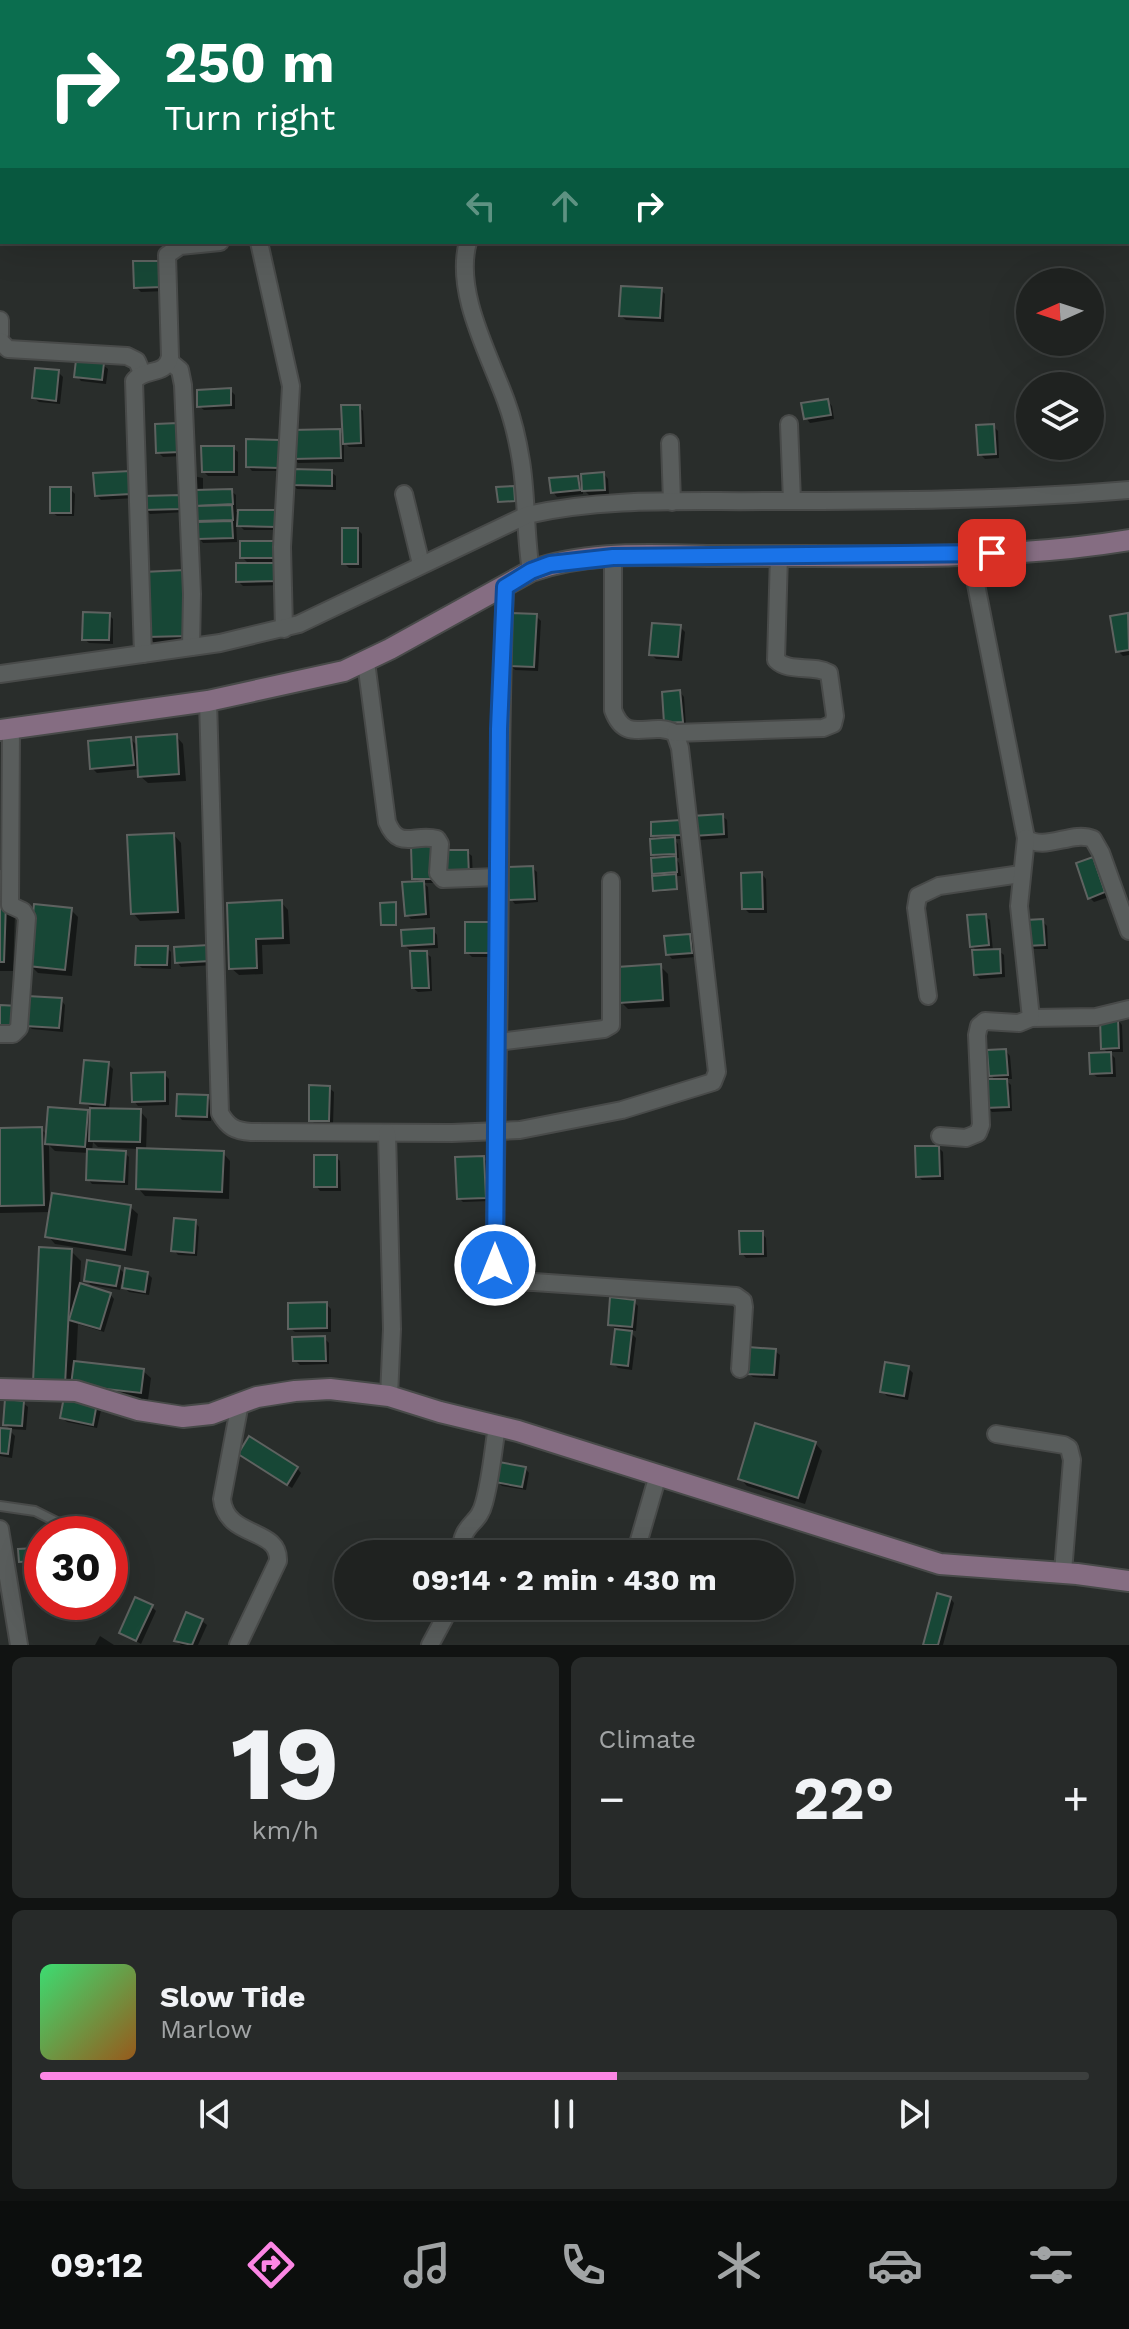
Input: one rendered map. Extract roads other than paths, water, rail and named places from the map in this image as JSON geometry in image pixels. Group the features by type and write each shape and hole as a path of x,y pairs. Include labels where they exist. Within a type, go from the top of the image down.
{"street":[{"path":"143,654 134,381 142,373 161,370 169,361 167,255 180,246 200,244"},
{"path":"259,244 291,386 282,547 284,629"},
{"path":"468,244 464,271 466,288 508,405 521,461 531,571"},
{"path":"0,320 0,338 8,349 127,356 137,361 142,373"},
{"path":"169,361 180,370 183,385 192,594 191,647"},
{"path":"789,424 792,501"},
{"path":"670,443 672,502"},
{"path":"0,674 191,647 284,629 421,564 526,519 573,506 1051,496 1129,490"},
{"path":"404,494 421,564"},
{"path":"0,1034 13,1034 19,1028 27,918 23,911 10,905 6,730 208,701 320,677 366,662 531,571 550,564 613,557 970,554 1089,547 1129,540"},
{"path":"970,554 1026,838 1019,906 1031,1018"},
{"path":"613,557 613,710 622,727 630,730 669,729 675,733 823,728 833,724 835,716 829,673 822,669 786,667 776,660 779,555"},
{"path":"505,587 499,729 495,1265 498,1274 504,1278 534,1282 736,1296 743,1301 744,1307 740,1369"},
{"path":"366,662 387,822 391,832 403,839 437,839 440,844 438,873 443,879 498,877"},
{"path":"208,701 220,1113 227,1125 238,1131 387,1133 547,1127 622,1110 715,1079 717,1072 680,748 675,733"},
{"path":"1026,838 1030,842 1040,843 1081,836 1093,839 1129,931"},
{"path":"928,996 916,908 918,896 939,886 1021,874"},
{"path":"498,1042 604,1029 611,1025 611,881"},
{"path":"940,1136 966,1138 978,1133 981,1125 977,1035 979,1026 985,1021 1019,1023 1031,1018 1096,1017 1129,1009"},
{"path":"387,1133 392,1329 389,1396"},
{"path":"0,1389 76,1391 138,1410 183,1417 211,1414 240,1403 295,1391 330,1389 389,1396 658,1475 940,1564 1063,1572 1129,1581"},
{"path":"238,1645 278,1561 274,1544 229,1520 223,1510 222,1499 240,1403"},
{"path":"462,1540 463,1533 477,1518 484,1504 497,1426"},
{"path":"996,1434 1069,1448 1072,1460 1063,1572"},
{"path":"639,1540 658,1475"},
{"path":"0,1529 19,1645"},
{"path":"430,1645 443,1620"}],"lane":[{"path":"0,1506 35,1511 45,1516"}]}
